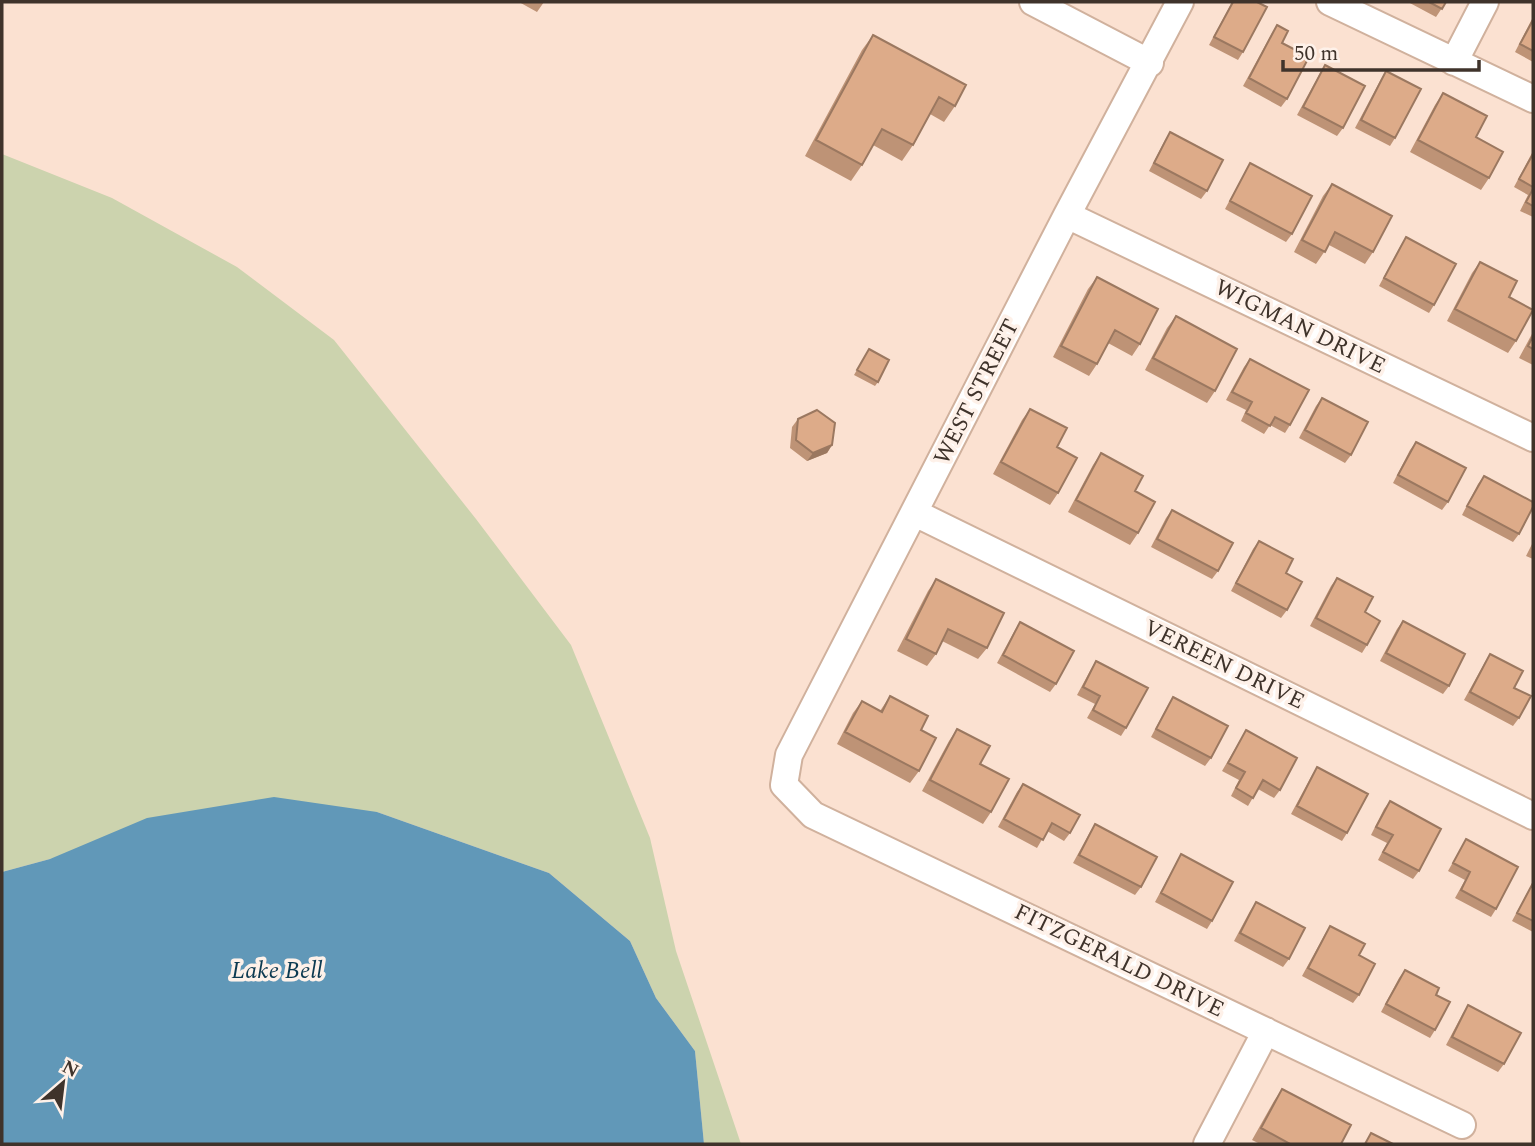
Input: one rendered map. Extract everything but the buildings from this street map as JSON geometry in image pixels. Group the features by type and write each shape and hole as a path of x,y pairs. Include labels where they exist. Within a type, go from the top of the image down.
{"street":[{"path":"1033,2 1150,63"},
{"name":"WEST STREET","path":"784,785 789,755 1067,215 1180,2"},
{"path":"1330,2 1533,99"},
{"path":"1454,62 1485,2"},
{"name":"WIGMAN DRIVE","path":"1067,215 1533,438"},
{"name":"VEREEN DRIVE","path":"915,513 1533,816"},
{"name":"FITZGERALD DRIVE","path":"784,785 813,815 1462,1125"},
{"path":"1207,1144 1266,1031"}],"green space":[{"path":"2,154 112,198 237,267 334,340 476,519 571,645 650,838 676,951 741,1144 704,1144 695,1051 656,998 630,941 549,873 377,812 50,859 2,872"}],"water":[{"name":"Lake Bell","path":"274,797 377,812 549,873 630,941 656,998 695,1051 704,1144 2,1144 2,872 50,859 147,818"}]}
